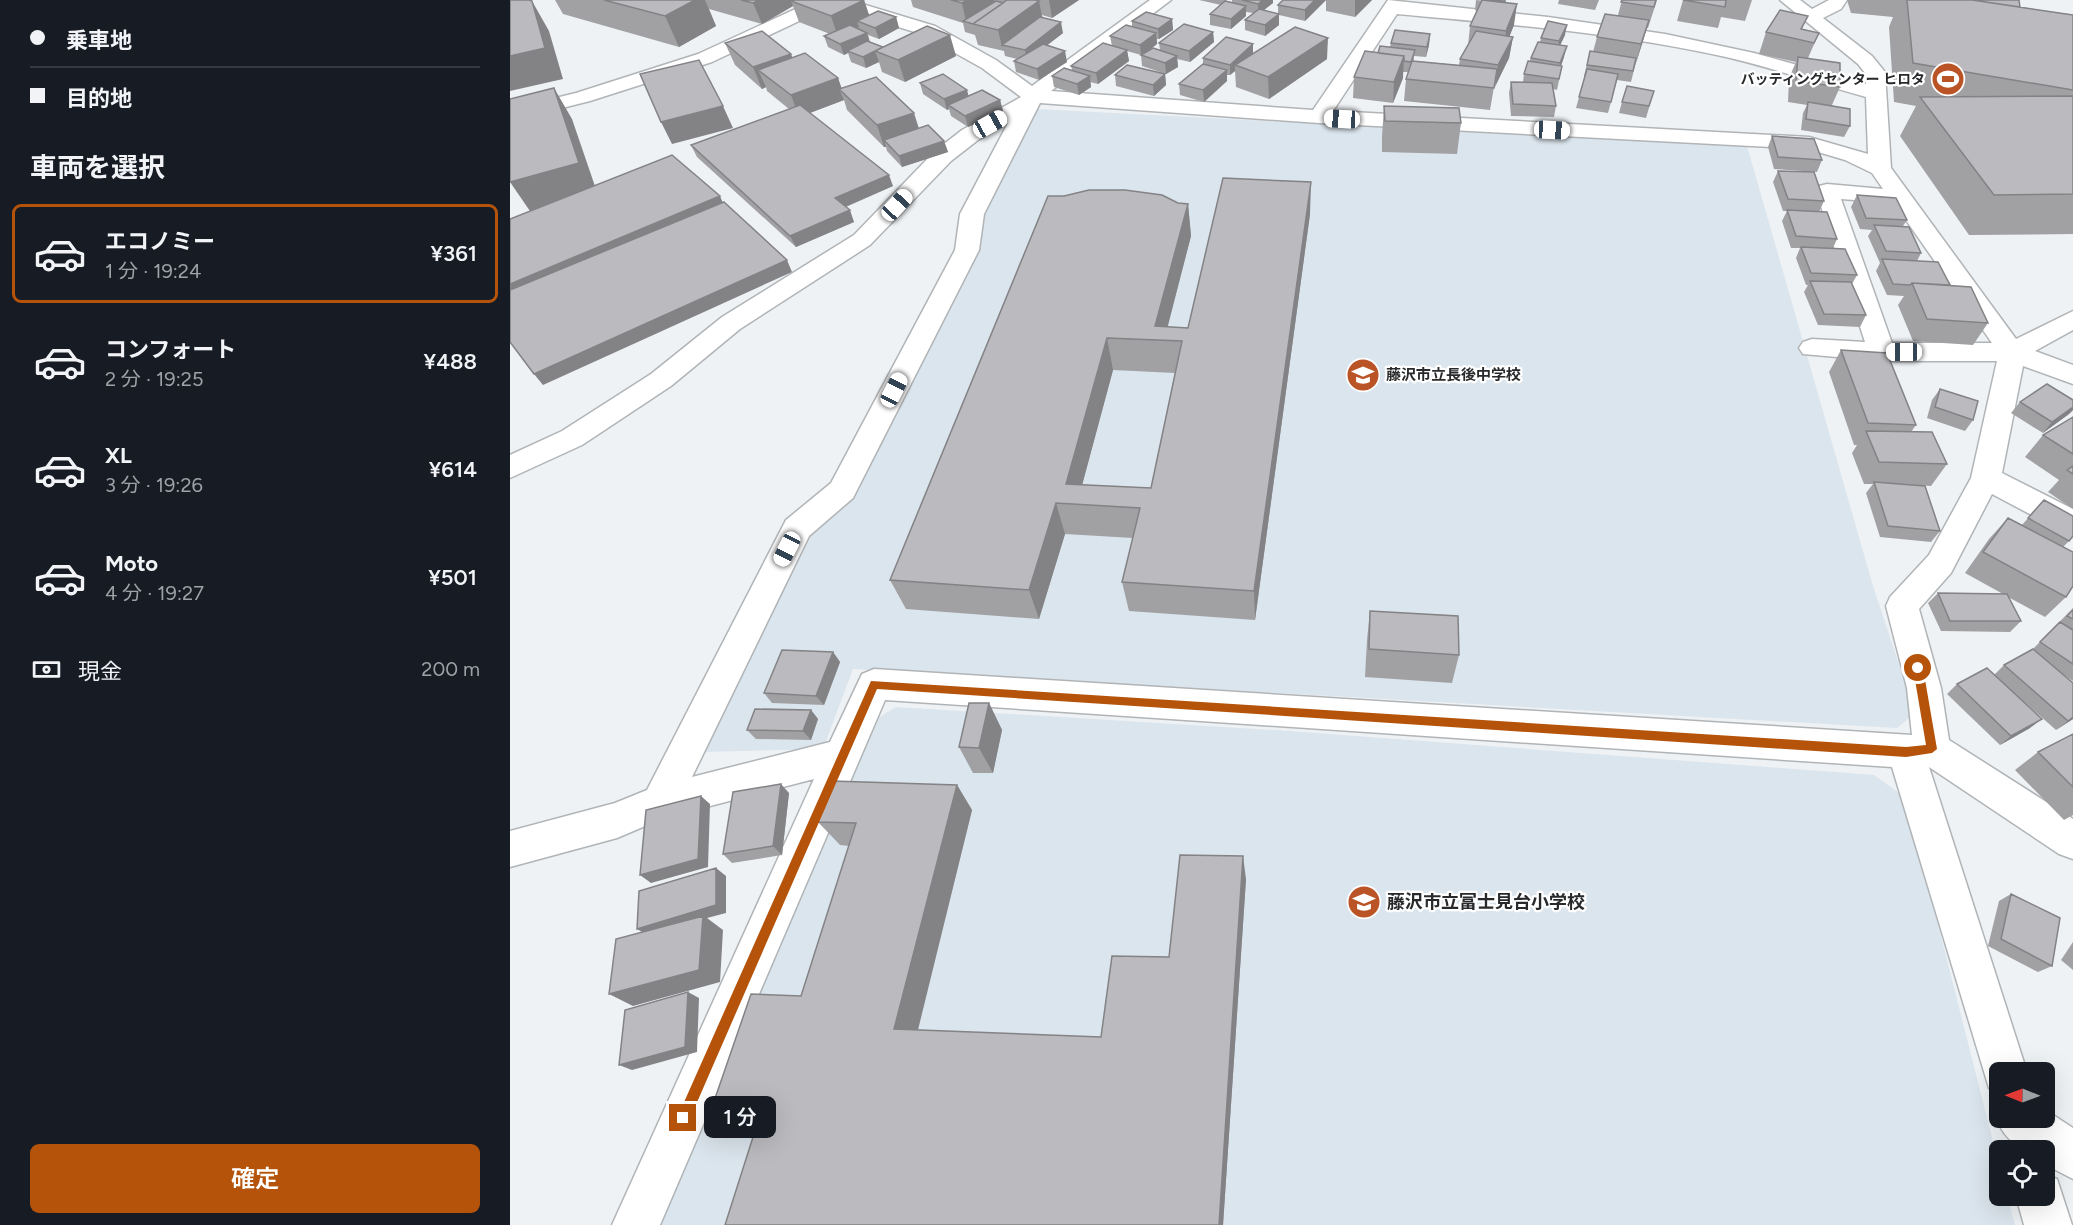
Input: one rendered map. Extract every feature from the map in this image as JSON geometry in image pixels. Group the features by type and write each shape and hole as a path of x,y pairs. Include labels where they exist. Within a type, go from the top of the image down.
{"street":[{"path":"510,116 583,97 705,58 830,0 928,30 989,64 1031,99 1809,143 1853,155 1880,168 2012,352 1986,478 1940,564 1902,606 1924,688 1919,750 2002,1062"},
{"path":"510,467 572,438 661,380 731,323 862,240 943,156 970,135 1031,99 1162,0"},
{"path":"1789,0 1812,16 1875,72 1880,168"},
{"path":"1812,16 1835,5 1838,0"},
{"path":"1319,117 1394,4 1613,30 1707,47 1876,93"},
{"path":"660,802 797,528 842,490 967,250 972,214 1031,99"},
{"path":"1882,352 1827,191 1901,197"},
{"path":"2012,352 2073,319"},
{"path":"1812,348 1882,352 2012,352 2073,375"},
{"path":"1986,478 2056,513 2073,525"},
{"path":"636,1225 874,684 1919,750 2073,841"},
{"path":"510,849 617,820 660,802 843,755"},
{"path":"2033,1128 2073,1156"},
{"path":"2043,1206 2048,1225"}],"shaded area":[{"name":"藤沢市立長後中学校","path":"1037,109 1747,146 1873,586 1915,713 1897,728 853,669 823,749 698,752 808,533"},
{"name":"藤沢市立富士見台小学校","path":"896,707 1289,731 1874,775 1906,798 1993,1140 1989,1140 1989,1206 2010,1206 2015,1225 659,1225 867,725"}],"building":[{"path":"510,0 532,1 545,48 510,56"},
{"path":"604,0 695,0 665,16"},
{"path":"741,0 759,0 753,3"},
{"path":"864,0 831,16 791,1"},
{"path":"951,0 967,0 962,3"},
{"path":"1007,0 1039,1 998,30 973,24"},
{"path":"1242,0 1263,0 1258,4"},
{"path":"1283,0 1315,0 1305,10 1278,5"},
{"path":"1482,0 1517,4 1506,31 1470,26"},
{"path":"1622,0 1656,0 1654,7 1621,2"},
{"path":"1683,0 1726,0 1725,7"},
{"path":"1907,0 1972,0 2073,15 2073,90 1913,63"},
{"path":"1972,0 2019,0 2020,7"},
{"path":"996,1 1003,3 973,24 963,21"},
{"path":"1225,1 1246,6 1231,19 1210,14"},
{"path":"1259,9 1279,14 1265,25 1245,20"},
{"path":"1780,10 1808,16 1801,29 1819,33 1814,43 1766,32"},
{"path":"878,11 896,17 875,28 857,21"},
{"path":"1146,12 1172,19 1158,29 1132,21"},
{"path":"1605,14 1649,20 1641,44 1597,37"},
{"path":"1040,17 1061,22 1025,50 1002,45"},
{"path":"1548,21 1567,25 1559,41 1541,38"},
{"path":"1184,24 1213,32 1189,51 1159,43"},
{"path":"850,25 867,33 840,44 824,36"},
{"path":"1126,25 1156,33 1140,45 1110,36"},
{"path":"927,26 950,35 898,60 875,51"},
{"path":"1295,27 1328,38 1268,77 1235,65"},
{"path":"1395,30 1430,34 1427,47 1391,43"},
{"path":"762,31 791,54 753,67 725,43"},
{"path":"1476,31 1513,37 1498,65 1460,59"},
{"path":"1226,37 1253,44 1230,65 1203,58"},
{"path":"867,41 883,47 863,57 847,51"},
{"path":"1538,42 1567,46 1560,63 1531,58"},
{"path":"1103,43 1127,50 1096,73 1071,66"},
{"path":"1043,44 1065,51 1037,69 1014,61"},
{"path":"1380,46 1415,50 1411,62 1404,61 1404,56 1378,53"},
{"path":"1153,48 1177,56 1165,63 1141,55"},
{"path":"1365,51 1404,56 1394,82 1354,77"},
{"path":"1590,51 1636,58 1633,71 1587,65"},
{"path":"805,53 838,78 791,95 758,70"},
{"path":"1798,57 1840,63 1840,87 1796,81"},
{"path":"699,60 723,106 661,122 640,74"},
{"path":"1412,61 1497,69 1494,88 1406,79"},
{"path":"1528,61 1562,66 1559,79 1524,74"},
{"path":"1203,64 1227,70 1203,90 1179,84"},
{"path":"1127,65 1165,74 1153,85 1115,75"},
{"path":"1064,68 1090,76 1077,84 1052,76"},
{"path":"1587,69 1618,74 1611,102 1579,97"},
{"path":"943,74 967,90 944,99 920,83"},
{"path":"876,77 914,113 877,125 839,89"},
{"path":"1511,82 1552,83 1556,106 1513,104"},
{"path":"1627,86 1654,91 1649,106 1622,102"},
{"path":"554,88 579,163 510,182 510,99"},
{"path":"982,90 1000,100 965,116 948,105"},
{"path":"2073,96 2073,194 1994,195 1920,97"},
{"path":"1808,102 1850,109 1850,126 1806,119"},
{"path":"800,105 889,175 835,198 850,210 790,236 691,145"},
{"path":"1384,106 1459,108 1461,123 1385,121"},
{"path":"928,125 944,141 899,156 884,140"},
{"path":"1772,136 1814,139 1822,160 1778,157"},
{"path":"672,155 720,196 510,284 510,219"},
{"path":"1778,171 1814,172 1824,201 1788,199"},
{"path":"1223,178 1311,182 1254,591 1122,582 1140,508 1056,503 1029,590 890,580 1048,196 1064,196 1089,190 1125,190 1162,195 1178,203 1188,204 1155,326 1188,328","holes":["1107,338 1182,341 1151,488 1066,484"]},
{"path":"1857,195 1896,198 1907,220 1866,218"},
{"path":"724,202 787,260 534,374 510,342 510,290"},
{"path":"1787,210 1827,212 1837,239 1796,236"},
{"path":"1874,225 1909,227 1921,253 1886,251"},
{"path":"1801,247 1845,249 1857,275 1811,273"},
{"path":"1882,259 1938,262 1950,285 1893,284"},
{"path":"1810,281 1851,282 1866,315 1824,314"},
{"path":"1912,283 1971,287 1988,323 1927,319"},
{"path":"1841,350 1887,353 1916,425 1868,423"},
{"path":"2047,384 2073,400 2073,407 2052,422 2020,402"},
{"path":"1940,389 1978,401 1973,420 1935,407"},
{"path":"2073,417 2073,454 2043,435"},
{"path":"1866,431 1932,432 1947,464 1879,462"},
{"path":"2073,466 2073,474 2067,470"},
{"path":"1874,482 1925,486 1940,531 1888,526"},
{"path":"2044,500 2073,516 2073,536 2069,541 2028,518"},
{"path":"2008,518 2073,552 2073,586 2066,597 1983,552"},
{"path":"1938,593 2007,594 2021,621 1950,621"},
{"path":"2073,610 2073,619 2067,616"},
{"path":"1370,611 1458,616 1459,655 1369,649"},
{"path":"2060,622 2073,630 2073,664 2040,642"},
{"path":"2033,649 2073,683 2073,717 2068,721 2004,665"},
{"path":"782,650 833,652 816,696 764,693"},
{"path":"1987,668 2042,719 2011,736 1957,684"},
{"path":"969,703 989,703 979,748 959,747"},
{"path":"755,709 811,710 803,731 747,730"},
{"path":"2073,734 2073,787 2038,752"},
{"path":"832,781 957,785 894,1029 1101,1037 1112,956 1169,957 1180,855 1243,856 1219,1225 725,1225 761,1112 711,1110 751,994 801,996 856,823 818,822"},
{"path":"781,784 773,846 723,854 733,792"},
{"path":"701,796 698,859 640,875 646,810"},
{"path":"716,868 716,905 637,929 639,891"},
{"path":"2011,894 2060,918 2052,966 2001,939"},
{"path":"703,916 699,970 609,994 616,939"},
{"path":"688,992 685,1047 619,1065 625,1010"}],"place":[{"name":"バッティングセンター ヒロタ","path":"1948,79"},
{"name":"藤沢市立長後中学校","path":"1363,375"},
{"name":"藤沢市立富士見台小学校","path":"1364,902"}],"route":[{"path":"683,1118 874,684 1906,752 1932,749 1924,688 1918,668"}]}
